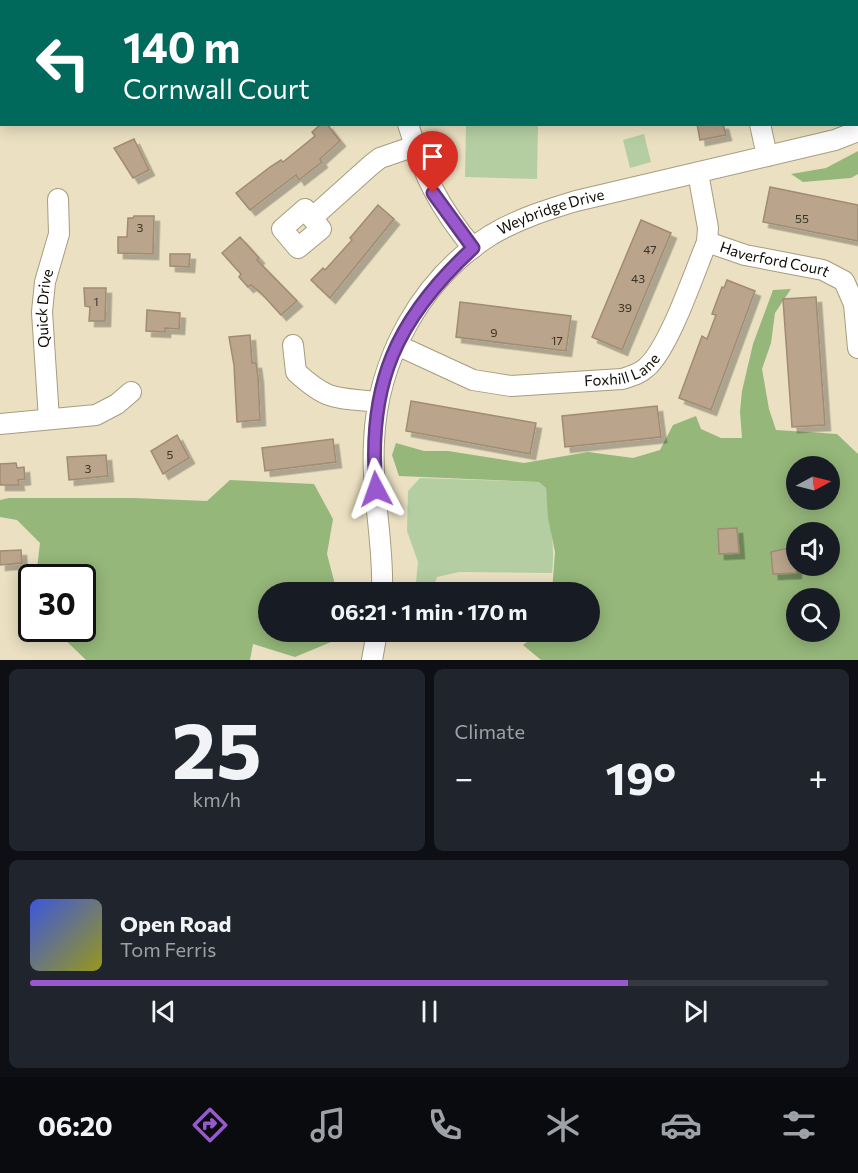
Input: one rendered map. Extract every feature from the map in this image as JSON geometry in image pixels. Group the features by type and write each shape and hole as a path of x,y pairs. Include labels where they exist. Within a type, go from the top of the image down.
{"street":[{"path":"409,126 433,193 473,248"},
{"path":"760,126 767,156"},
{"name":"Weybridge Drive","path":"381,582 374,468 377,402 397,345 429,292 473,248 534,214 576,201 835,140 858,131"},
{"path":"312,218 380,158 415,146"},
{"name":"Foxhill Lane","path":"397,345 473,380 511,386 622,379 637,374 655,359 664,343 707,242 708,228 698,172"},
{"name":"Quick Drive","path":"50,419 42,312 45,282 59,234 58,199"},
{"name":"Haverford Court","path":"707,242 745,255 823,270 844,281 854,304 858,348"},
{"path":"293,345 296,372 313,387 332,398 377,402"},
{"path":"0,423 96,416 117,404 130,392"},
{"path":"372,660 375,642"}],"green space":[{"path":"466,126 538,126 537,179 465,177"},
{"path":"644,134 651,162 630,168 623,140"},
{"path":"858,151 858,174 851,178 803,182 791,174 826,168"},
{"path":"791,289 775,313 771,343 762,369 769,409 776,430 837,434 858,454 858,660 541,660 523,645 527,642 600,642 600,582 553,582 555,552 548,518 546,488 539,482 399,476 392,455 396,443 424,451 448,451 524,463 588,452 633,458 660,450 673,425 696,416 701,429 721,438 742,438 740,412 742,391 753,344 773,290"},
{"path":"420,478 540,482 546,488 552,541 552,573 459,572 437,577 435,582 416,582 418,562 407,531 408,491"},
{"path":"230,480 314,484 333,519 327,554 334,582 258,582 258,642 331,642 295,657 253,644 250,660 86,660 67,642 96,642 96,564 38,564 40,543 17,520 0,517 0,500 9,498 133,498 207,501"}],"building":[{"path":"319,126 329,126 340,141 320,159 322,162 299,180 296,175 250,210 236,193 270,167 281,160 283,162 315,136 312,132"},
{"path":"697,126 724,126 726,135 700,140"},
{"path":"134,139 149,170 133,178 114,148"},
{"path":"770,187 858,205 858,241 763,222"},
{"path":"378,205 394,219 330,298 311,280 323,268 325,270 352,240 350,238"},
{"path":"154,216 153,254 118,253 118,237 127,237 128,218"},
{"path":"641,220 671,233 622,350 592,337"},
{"path":"240,237 259,258 257,260 297,301 281,315 262,294 251,285 248,287 239,277 241,274 222,253"},
{"path":"170,254 190,254 189,267 170,266"},
{"path":"727,280 755,291 711,410 679,398 702,336 707,339 716,315 712,314"},
{"path":"84,288 106,288 105,321 89,321 90,307 85,306"},
{"path":"816,297 825,425 792,427 783,299"},
{"path":"460,302 571,316 566,351 456,337"},
{"path":"147,310 180,313 179,329 165,328 165,332 146,331"},
{"path":"250,335 252,363 256,363 258,377 260,420 237,422 234,365 229,337"},
{"path":"411,401 536,423 530,454 406,431"},
{"path":"657,406 661,437 565,447 562,416"},
{"path":"177,435 189,458 163,474 151,451"},
{"path":"333,439 336,462 265,471 262,448"},
{"path":"106,455 108,476 69,480 67,457"},
{"path":"16,463 17,468 24,467 25,479 18,480 19,485 0,485 0,464"},
{"path":"737,528 739,553 719,554 718,529"},
{"path":"786,549 786,573 773,574 771,552"},
{"path":"21,550 22,563 0,565 0,551"}],"route":[{"path":"376,489 374,443 377,402 390,359 407,324 422,301 436,283 473,248 433,193"}]}
